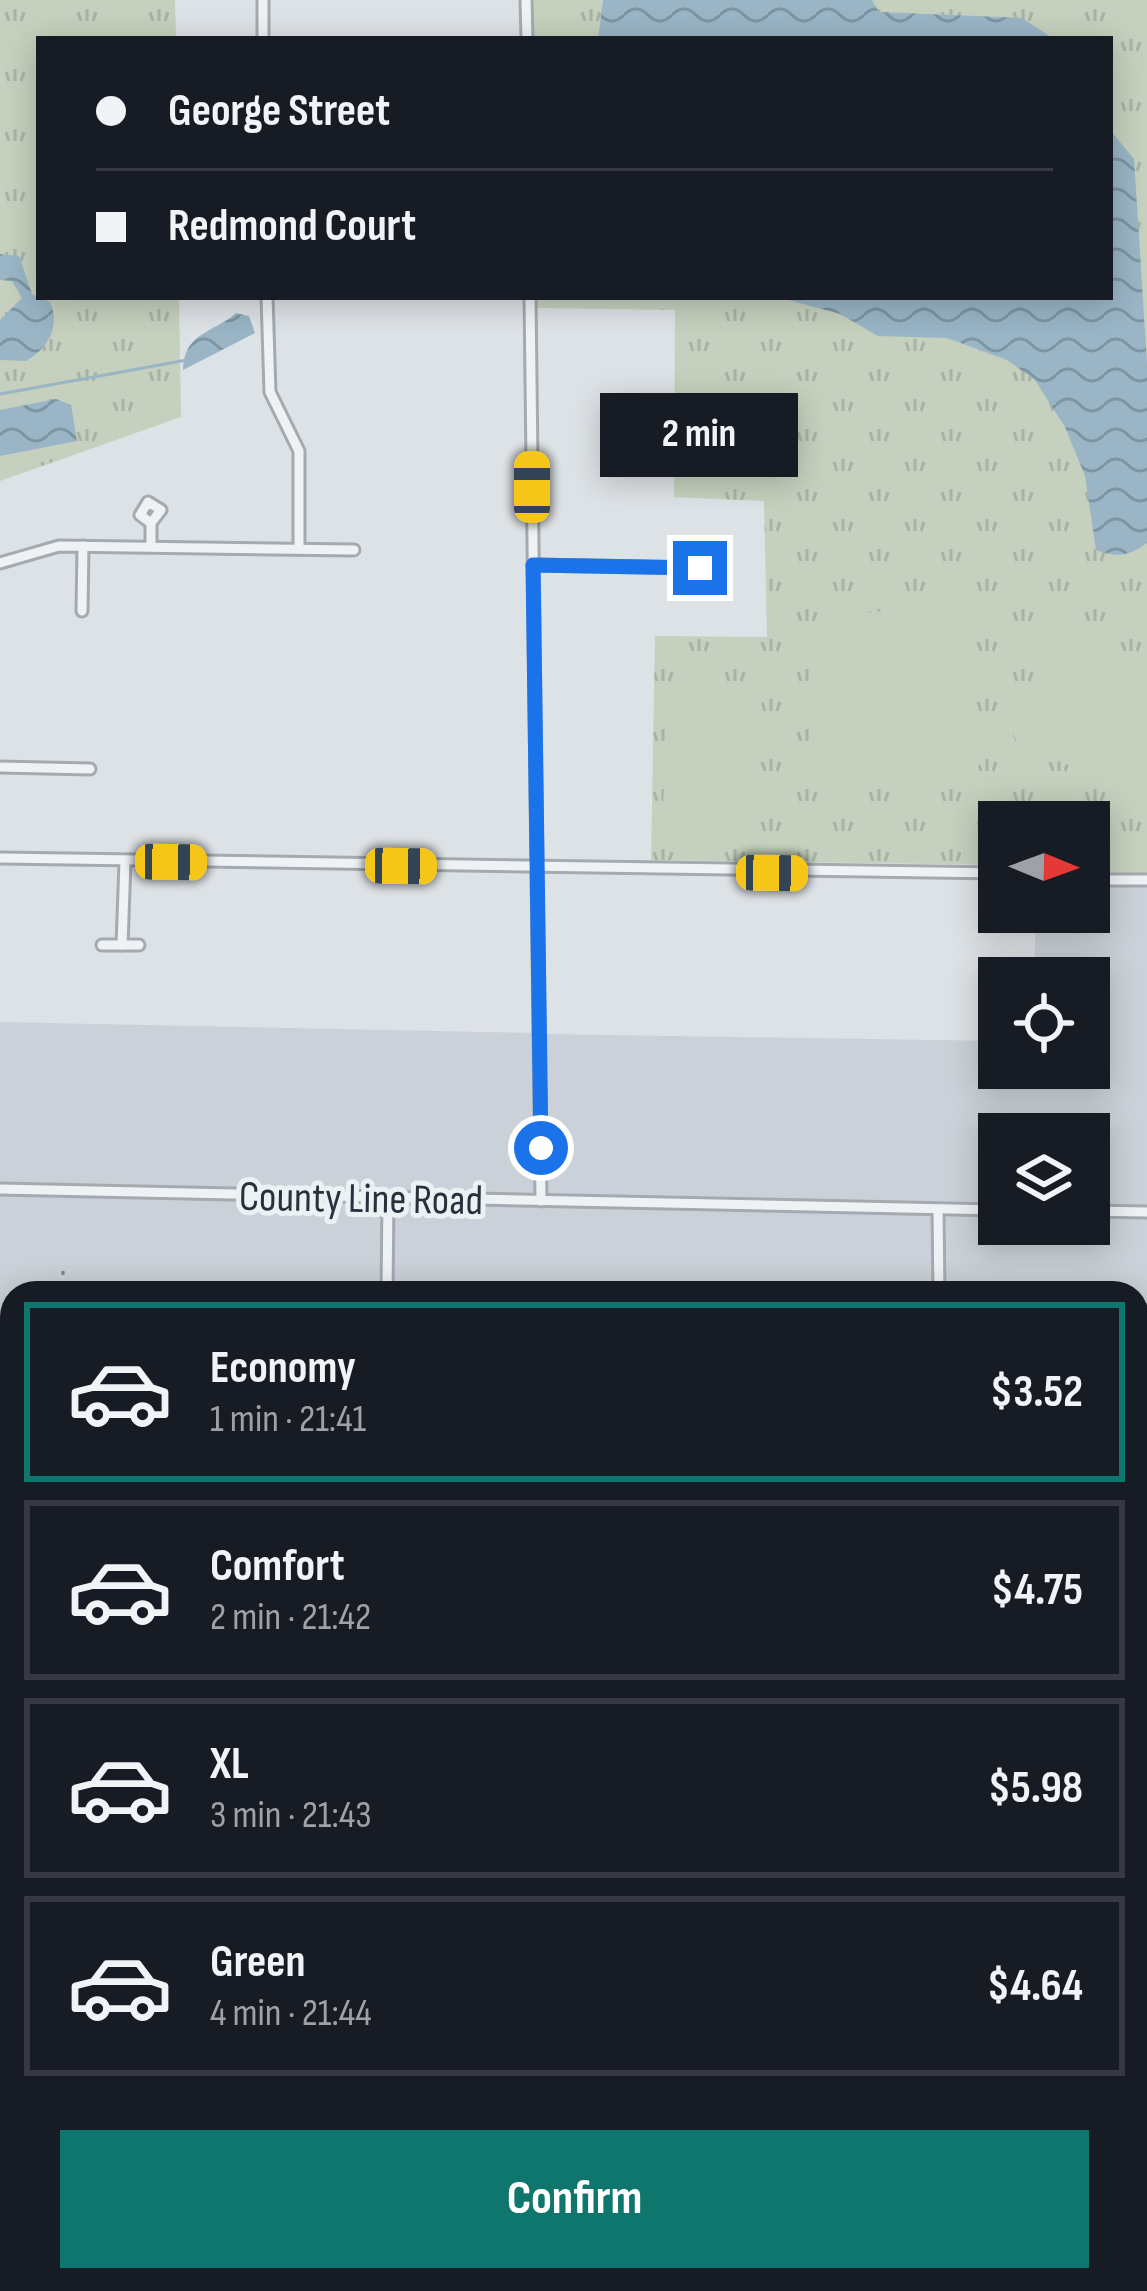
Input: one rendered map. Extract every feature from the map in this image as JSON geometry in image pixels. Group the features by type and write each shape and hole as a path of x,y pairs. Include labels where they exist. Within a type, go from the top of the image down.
{"street":[{"path":"263,0 263,36"},
{"path":"526,0 526,36"},
{"path":"267,300 270,392 299,452 298,549"},
{"path":"530,300 541,1201"},
{"path":"151,523 152,546"},
{"path":"0,563 59,546 354,550"},
{"path":"82,611 83,546"},
{"path":"533,565 700,568"},
{"path":"0,767 90,770"},
{"path":"0,858 978,873"},
{"path":"122,944 125,862"},
{"path":"1110,880 1147,880"},
{"path":"103,945 139,945"},
{"name":"County Line Road","path":"0,1189 978,1210"},
{"path":"387,1281 388,1198"},
{"path":"938,1210 939,1281"},
{"path":"1110,1211 1147,1212"}],"shaded area":[{"path":"1110,876 1147,877 1147,1207 1110,1206 1110,1113 978,1113 978,1204 544,1195 545,1034 978,1041 978,1089 1110,1089 1110,957 1035,957 1035,933 1110,933"},
{"path":"0,1022 536,1033 537,1195 0,1185"},
{"path":"0,1193 978,1214 978,1245 1110,1245 1110,1219 1147,1217 1147,1281 0,1281"}],"green space":[{"path":"0,0 175,0 176,36 36,36 36,300 179,300 181,417 0,481"},
{"path":"531,0 1147,0 1147,877 1110,876 1110,801 978,801 978,865 651,860 655,636 767,637 764,501 674,497 675,310 535,308 534,300 1113,300 1113,36 532,36"},
{"path":"960,607 985,759 960,785 813,770 811,682 823,641 836,626 867,613"},
{"path":"1059,614 1115,645 1136,672 1146,709 1143,792 1019,747 1013,733"},
{"path":"669,688 762,692 755,848 661,844"}],"water":[{"path":"603,0 872,0 879,12 1022,18 1049,36 598,36"},
{"path":"1113,134 1134,159 1147,363 1147,543 1117,555 1096,550 1085,476 1065,427 1035,380 1007,360 947,338 878,336 840,314 788,300 1113,300"},
{"path":"0,254 19,256 32,294 36,300 50,302 53,311 50,336 26,361 0,360 0,320 22,298 12,281 0,280"},
{"path":"236,313 249,316 255,333 183,370 194,341"},
{"path":"56,399 71,405 77,441 0,456 0,410"}],"waterway":[{"path":"0,394 187,360"}],"railway":[{"path":"63,1271 63,1281"}],"route":[{"path":"541,1148 533,565 700,568"}]}
